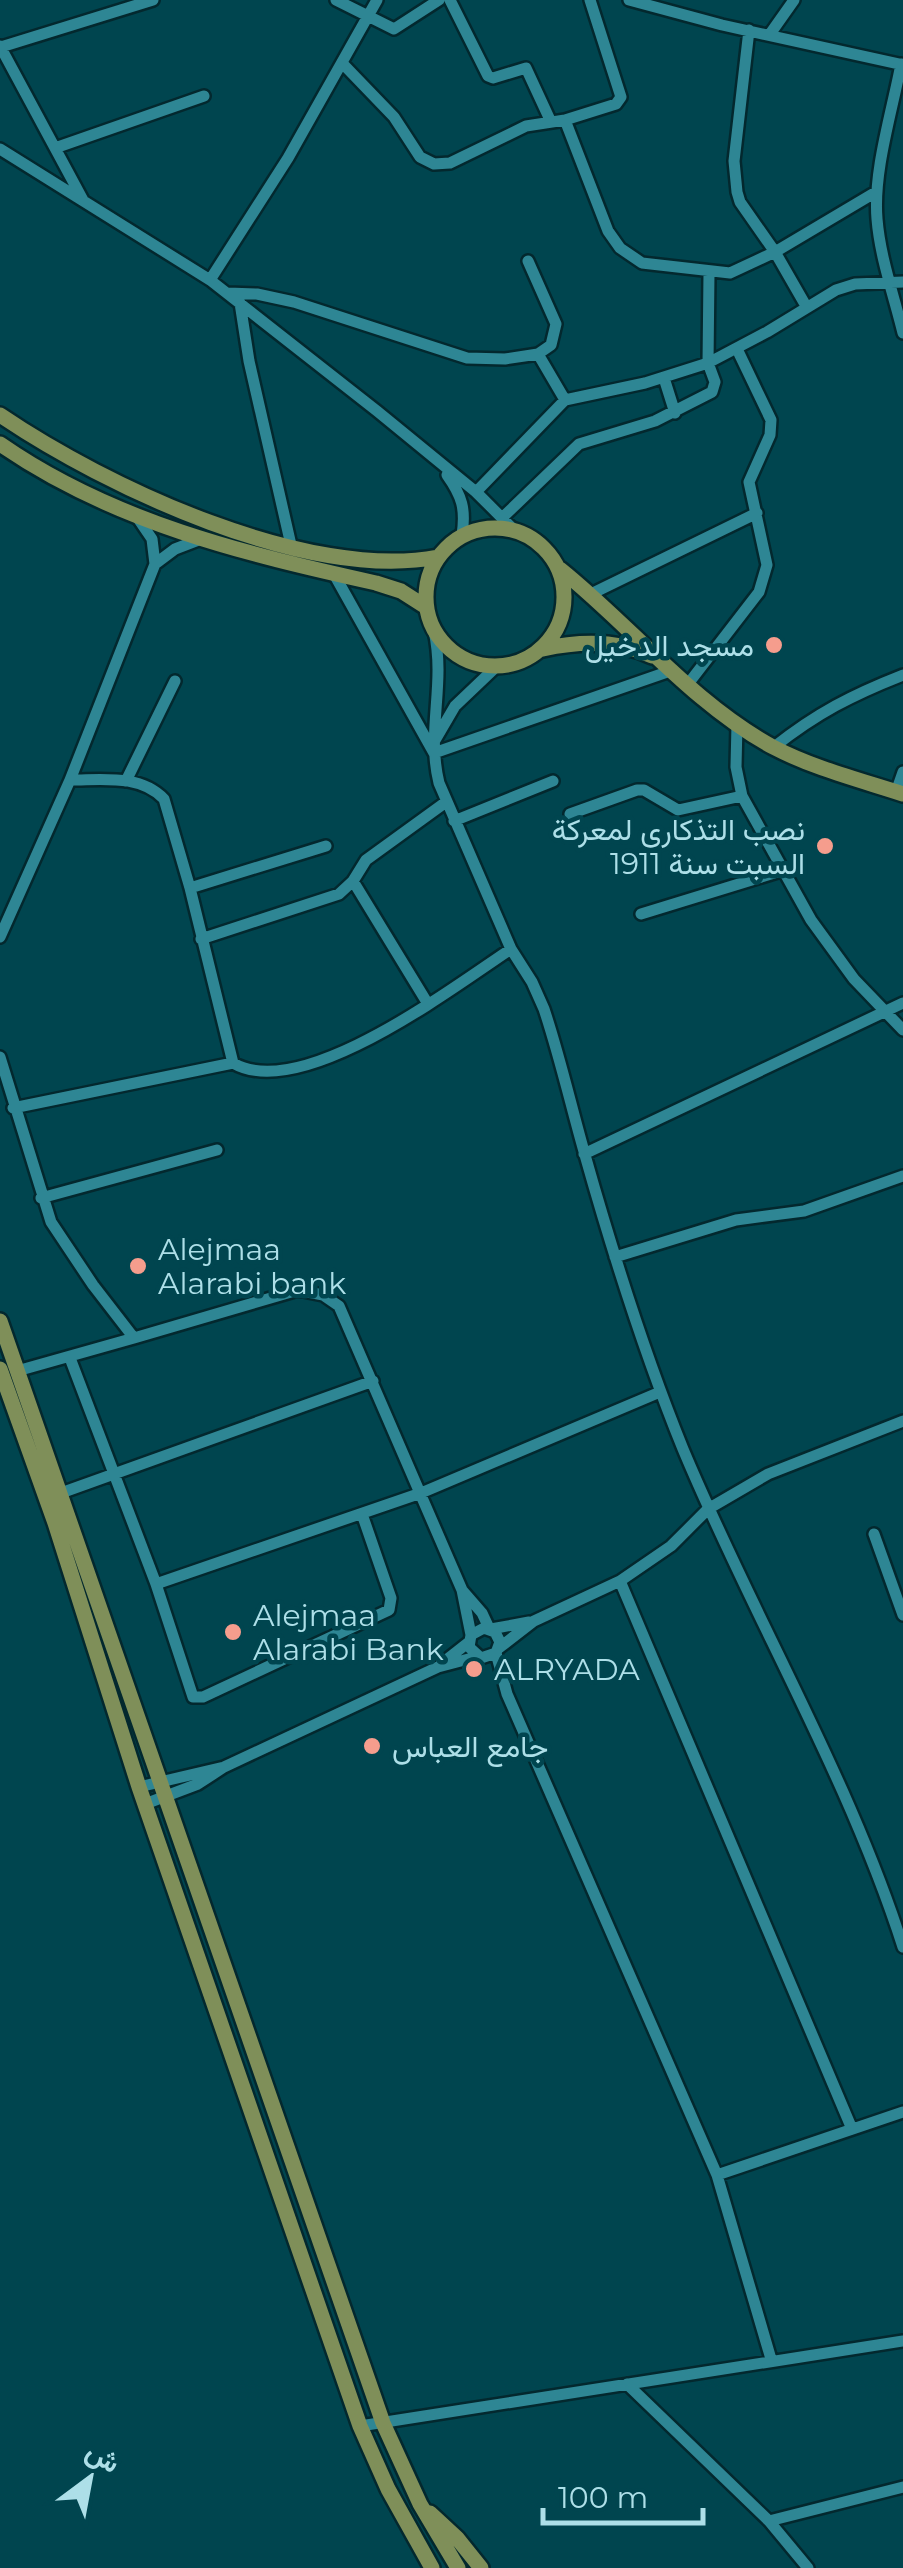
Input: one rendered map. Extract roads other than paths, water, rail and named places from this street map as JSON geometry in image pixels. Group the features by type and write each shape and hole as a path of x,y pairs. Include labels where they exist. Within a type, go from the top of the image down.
{"main road":[{"path":"0,415 115,481 190,514 291,546 380,562 438,556"},
{"path":"0,444 78,490 137,517 200,539 401,591 426,606"},
{"path":"558,568 565,602 561,620 541,649 528,658 497,666 461,657 434,631 426,606 426,589 438,556 462,535 508,524 540,544 558,568 738,724 774,747 899,793"},
{"path":"541,649 613,644 644,652 669,666"},
{"path":"0,1321 8,1370 145,1804 360,2426 388,2489 432,2568"},
{"path":"8,1370 60,1493 383,2423 420,2504 458,2568"},
{"path":"256,2125 278,2118"},
{"path":"420,2504 457,2538 481,2568"}],"street":[{"path":"86,204 0,46 153,0"},
{"path":"336,0 390,29 439,0"},
{"path":"210,280 288,158 378,0"},
{"path":"450,0 488,76 526,68 558,121 608,231 620,248 642,263 730,273 876,192"},
{"path":"342,64 394,117 420,157 434,164 450,163 508,133 620,100 590,0"},
{"path":"629,0 902,64 876,192 878,237 897,282 903,333"},
{"path":"770,34 794,0"},
{"path":"749,30 737,118 735,183 740,202 806,306"},
{"path":"55,148 204,96"},
{"path":"0,149 228,293 476,492 508,524 578,444 675,413 712,392 715,382 708,362 709,273"},
{"path":"228,293 294,302 468,358 506,359 538,354 552,345 556,330 528,261"},
{"path":"476,492 565,400 664,378 737,349 824,295 855,284 897,282"},
{"path":"240,303 249,362 291,546"},
{"path":"688,684 760,592 766,576 750,482 770,436 771,420 737,349"},
{"path":"538,354 565,400"},
{"path":"664,378 675,413"},
{"path":"442,467 462,496 466,512 462,535"},
{"path":"590,594 757,513"},
{"path":"0,937 70,780 155,564 152,539 137,517"},
{"path":"155,564 175,549 200,539"},
{"path":"334,574 434,748"},
{"path":"434,631 440,674 434,748 438,783 511,950 532,982 548,1020 584,1154 660,1392 732,1564 844,1790 898,1914 903,1947"},
{"path":"434,748 455,706 497,666"},
{"path":"434,748 669,666"},
{"path":"774,747 812,717 903,675"},
{"path":"126,780 175,682"},
{"path":"738,724 735,756 742,796 810,920 836,956 903,1030"},
{"path":"899,793 903,772"},
{"path":"70,780 126,780 154,789 164,799 232,1062"},
{"path":"454,821 553,781"},
{"path":"570,814 637,790 644,790 678,810 742,796"},
{"path":"201,938 340,894 366,860 446,802"},
{"path":"190,888 326,846"},
{"path":"641,914 784,870"},
{"path":"353,881 428,1004"},
{"path":"13,1108 232,1062 263,1073 320,1062 428,1004 511,950"},
{"path":"584,1154 903,1003"},
{"path":"0,1057 51,1222 134,1338"},
{"path":"42,1198 217,1150"},
{"path":"615,1256 736,1220 804,1210 903,1176"},
{"path":"8,1370 70,1358 306,1290 323,1295 339,1306 422,1493 462,1590 470,1638 478,1658 507,1694"},
{"path":"70,1358 156,1584 194,1697 203,1697 390,1610 391,1598 362,1514"},
{"path":"60,1493 373,1382"},
{"path":"156,1584 422,1493 660,1392"},
{"path":"438,1667 479,1628 534,1621 620,1582 672,1546 708,1508 768,1474 903,1421"},
{"path":"874,1534 903,1615"},
{"path":"620,1582 852,2129"},
{"path":"462,1590 498,1637 507,1694 717,2175 771,2359"},
{"path":"140,1787 163,1789 206,1781 224,1767 438,1667 498,1650 534,1621"},
{"path":"145,1804 163,1789"},
{"path":"717,2175 903,2112"},
{"path":"360,2426 903,2341"},
{"path":"627,2384 768,2522 808,2568"},
{"path":"768,2522 903,2487"}],"place":[{"name":"مسجد الدخيل","path":"774,645"},
{"name":"نصب التذكاري لمعركة السبت سنة 1911","path":"825,846"},
{"name":"Alejmaa Alarabi bank","path":"138,1266"},
{"name":"Alejmaa Alarabi Bank","path":"233,1632"},
{"name":"ALRYADA","path":"474,1669"},
{"name":"جامع العباس","path":"372,1746"}]}
